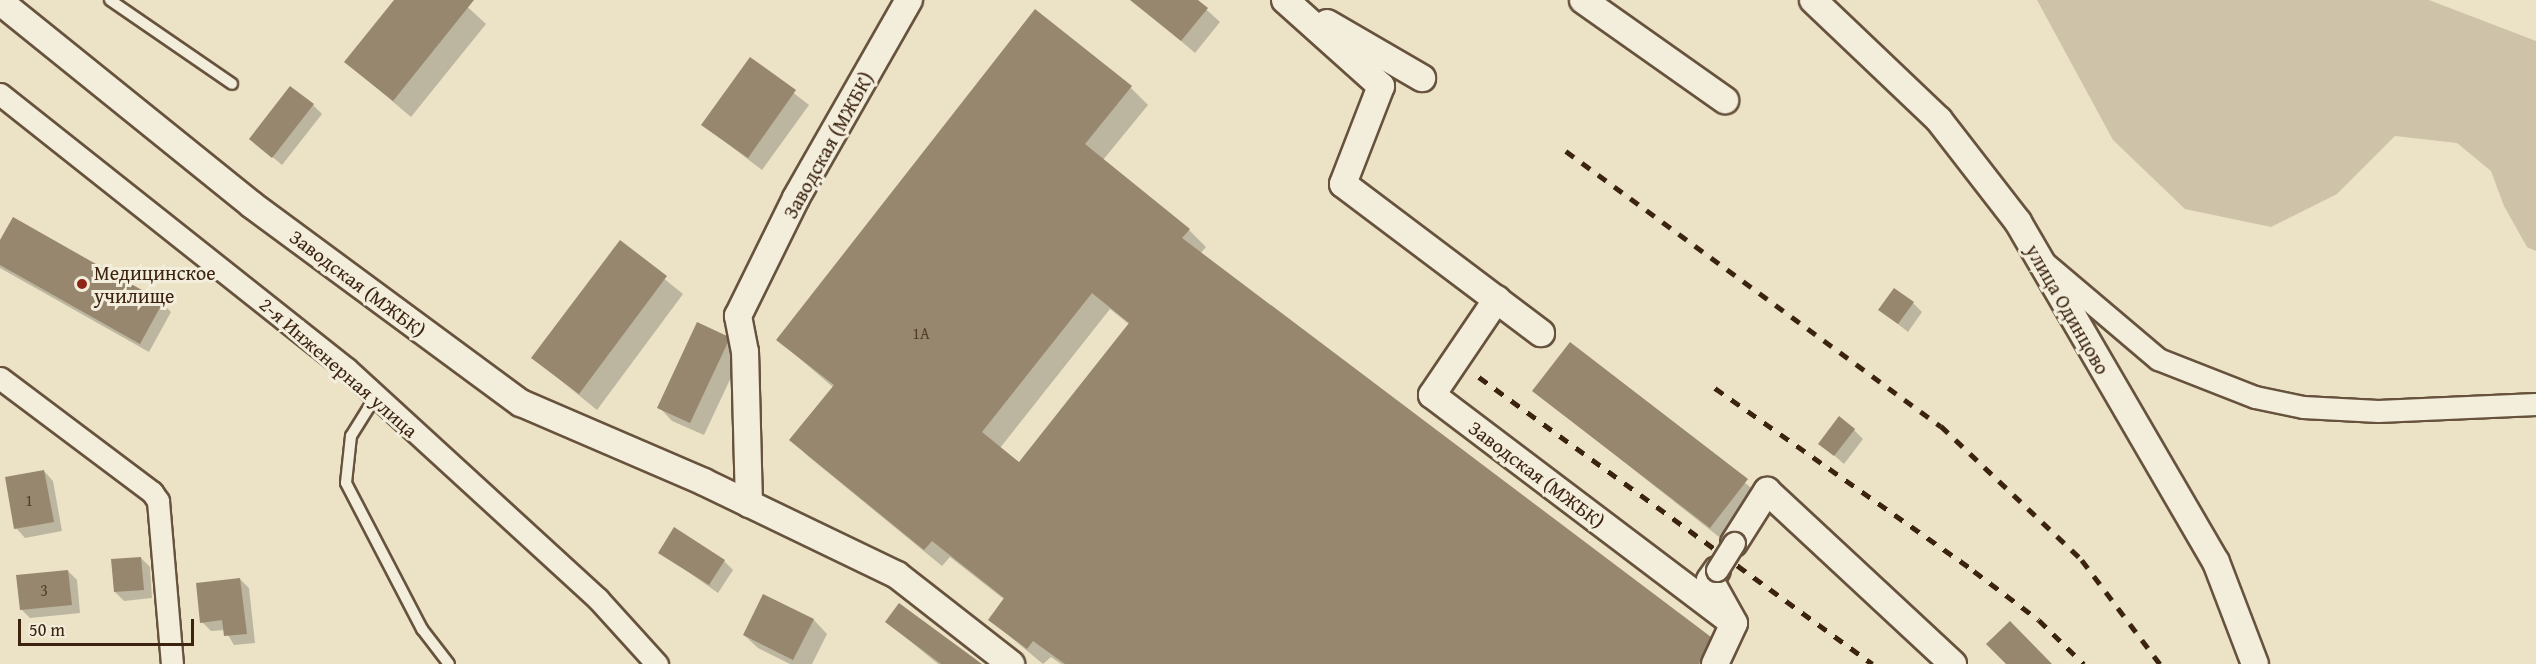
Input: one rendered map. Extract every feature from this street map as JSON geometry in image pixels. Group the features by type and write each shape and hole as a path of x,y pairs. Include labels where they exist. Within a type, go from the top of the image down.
{"street":[{"name":"Заводская (МЖБК)","path":"749,504 745,352 738,316 796,198 909,0"},
{"path":"1286,0 1422,78"},
{"path":"1286,0 1381,86 1343,184 1541,333"},
{"path":"1583,0 1725,100"},
{"name":"улица Одинцово","path":"1813,0 1940,120 1977,164 2041,260 2216,562 2255,664"},
{"name":"Заводская (МЖБК)","path":"2,4 252,205 521,403 749,504 897,575 1011,664"},
{"name":"2-я Инженерная улица","path":"0,94 185,238 376,396 598,599 657,664"},
{"path":"2041,260 2158,359 2216,385 2255,397 2303,407 2378,411 2536,404"},
{"name":"Заводская (МЖБК)","path":"1497,299 1432,395 1734,623"},
{"path":"0,378 152,492 158,501 172,664"},
{"path":"1715,664 1734,623 1710,580 1767,491 1953,664"}],"lane":[{"path":"110,0 232,84"},
{"path":"376,396 351,436 346,483 422,629 449,664"}],"shaded area":[{"path":"2037,0 2429,0 2536,41 2536,251 2527,247 2504,206 2491,171 2457,143 2395,136 2337,194 2271,227 2185,209 2113,140"}],"building":[{"path":"394,0 474,0 393,101 344,62"},
{"path":"1130,0 1198,0 1208,8 1181,41"},
{"path":"1035,9 1132,86 1085,144 1190,229 1182,238 1711,637 1699,664 1065,664 1033,641 1027,649 988,620 1004,598 932,541 924,550 789,440 834,385 776,340","holes":["1092,293 1129,323 1019,462 982,432"]},
{"path":"750,57 796,90 748,158 701,125"},
{"path":"290,86 314,104 272,158 249,139"},
{"name":"Медицинское училище","path":"13,217 163,302 140,344 0,265 0,240"},
{"path":"620,240 667,276 579,394 531,358"},
{"path":"1894,288 1914,302 1898,324 1878,310"},
{"path":"697,322 727,336 728,342 690,423 657,408"},
{"path":"1570,342 1748,479 1710,528 1532,391"},
{"path":"1839,416 1855,429 1834,456 1818,444"},
{"path":"44,470 54,522 14,529 5,477"},
{"path":"674,527 725,560 709,585 658,553"},
{"path":"141,557 144,590 114,592 111,559"},
{"path":"68,570 72,605 20,610 16,575"},
{"path":"240,578 247,634 224,636 222,620 200,623 196,583"},
{"path":"763,594 814,619 793,660 743,635"},
{"path":"899,603 982,664 941,664 885,622"},
{"path":"2010,621 2052,664 2006,664 1986,644"}],"railway":[{"path":"1566,151 1941,426 2082,560 2160,664"},
{"path":"1479,377 1873,664"},
{"path":"1715,388 1974,571 2039,620 2084,664"}],"place":[{"name":"Медицинское училище","path":"82,284"}]}
